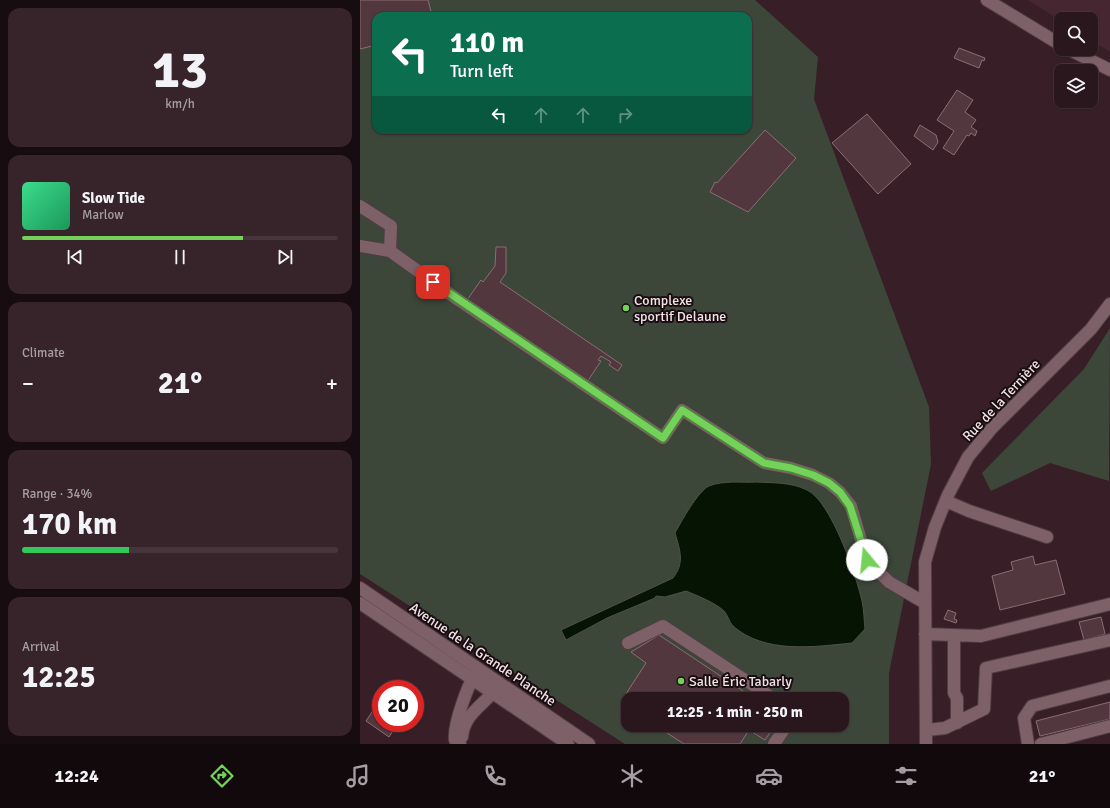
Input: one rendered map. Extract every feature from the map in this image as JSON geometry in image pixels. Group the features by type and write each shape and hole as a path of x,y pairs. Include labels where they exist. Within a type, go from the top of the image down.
{"street":[{"path":"987,0 1054,41"},
{"path":"1082,56 1110,70"},
{"path":"360,206 391,226 390,251"},
{"path":"364,249 390,251 663,438 682,410 764,463 791,468 813,475 829,483 840,492 850,506 867,560 888,582 926,603"},
{"name":"Rue de la Ternière","path":"926,744 928,730 924,634 926,603 925,562 935,527 946,501 968,458 992,428 1091,328 1110,304"},
{"path":"946,501 969,511 1047,537"},
{"name":"Avenue de la Grande Planche","path":"360,588 568,744"},
{"name":"Avenue de la Grande Planche","path":"360,603 475,674"},
{"path":"924,634 981,636 1110,604"},
{"path":"628,643 663,626 763,692"},
{"path":"954,636 954,692 957,698 957,723"},
{"path":"928,730 940,730 984,709 986,668 1110,640"},
{"path":"475,674 455,730 455,740 460,744 463,726 468,717 496,689"},
{"path":"1028,744 1024,718 1032,706 1110,686"},
{"name":"Avenue de la Grande Planche","path":"496,689 588,744"},
{"path":"1041,744 1110,726"},
{"path":"774,744 782,732"}],"shaded area":[{"name":"Complexe sportif Delaune","path":"360,0 755,0 818,57 814,99 929,407 931,464 889,673 889,744 625,744 360,574"},
{"path":"1028,0 1110,0 1110,52 1098,44 1098,12 1054,12 1054,17"},
{"path":"1110,328 1109,481 1050,463 991,491 982,473 1084,369"},
{"path":"721,483 782,483 801,487 816,497 825,508 848,557 864,611 865,629 852,643 806,647 774,645 760,641 746,635 733,626 725,613 716,605 686,591 665,597 656,596 655,598 607,618 566,640 561,630 673,578 677,572 680,562 680,551 675,533 690,507 705,489 709,486"}],"building":[{"path":"360,0 428,0 431,12 372,12 372,46 360,49"},
{"path":"959,48 985,58 984,61 982,60 979,68 954,58"},
{"path":"957,90 973,100 965,112 976,120 971,127 977,131 975,136 971,133 969,136 967,135 954,155 943,148 954,131 937,120"},
{"path":"867,114 911,164 878,194 832,143"},
{"path":"920,125 936,135 938,142 933,150 914,136"},
{"path":"765,130 796,158 748,212 710,192 715,182 717,183"},
{"path":"496,247 506,247 506,273 500,282 622,365 618,371 609,365 611,362 601,356 598,360 601,361 585,385 465,303 481,280 483,282 495,266"},
{"path":"1033,556 1035,565 1056,560 1065,594 1000,610 992,576 1013,570 1011,562"},
{"path":"948,610 956,613 954,619 957,620 956,623 944,619"},
{"path":"1101,617 1105,634 1084,640 1079,622"},
{"name":"Salle Éric Tabarly","path":"659,635 744,692 627,692 646,663 631,652"},
{"path":"1110,702 1110,719 1040,736 1036,721"},
{"path":"372,712 372,725 366,721"},
{"path":"382,732 392,732 389,737"},
{"path":"666,732 748,732 740,744 684,744"},
{"path":"752,732 770,732 765,740"}],"place":[{"name":"Complexe sportif Delaune","path":"626,308"},
{"name":"Salle Éric Tabarly","path":"681,681"}],"route":[{"path":"433,282 663,438 682,410 764,463 791,468 813,475 829,483 840,492 850,506 867,560"}]}
